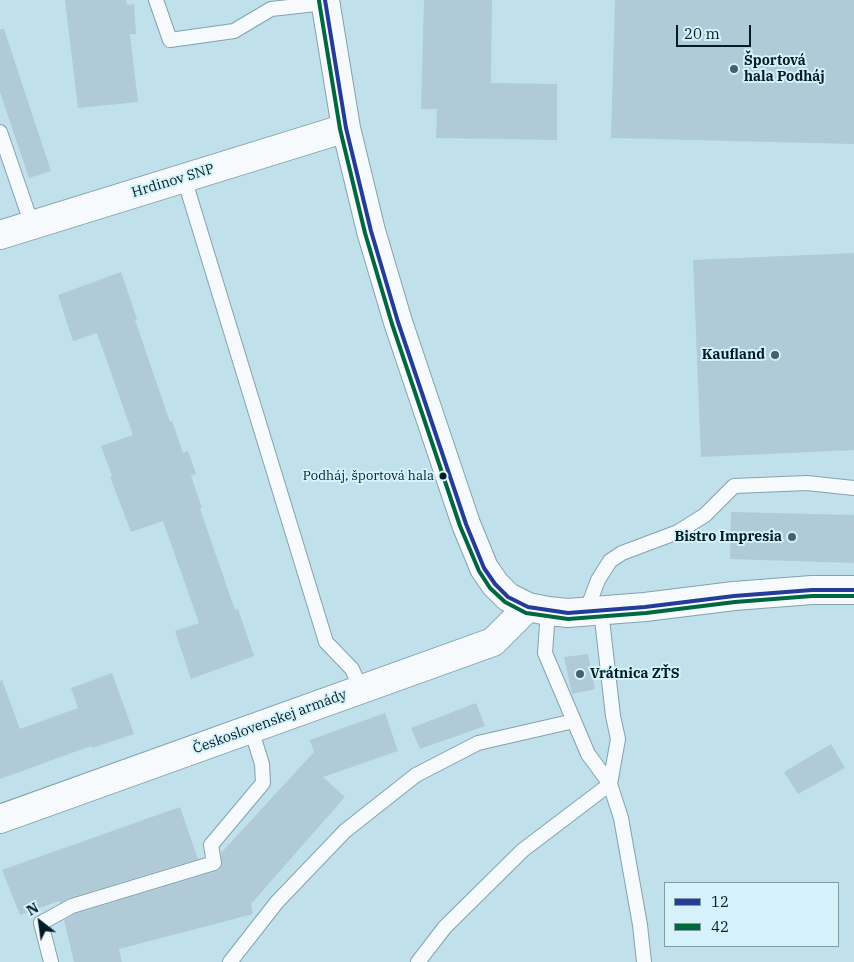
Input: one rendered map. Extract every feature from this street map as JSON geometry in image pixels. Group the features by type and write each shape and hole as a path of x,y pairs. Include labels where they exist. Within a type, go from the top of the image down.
{"street":[{"path":"325,2 346,128 369,224 398,322 469,532 484,568 495,584 508,597 538,609 594,611 734,596 812,590 854,590"},
{"name":"Hrdinov SNP","path":"0,235 346,128"},
{"name":"Československej armády","path":"0,819 493,642 538,609"}],"lane":[{"path":"156,0 170,40 234,31 270,9 325,2"},
{"path":"0,132 32,225"},
{"path":"184,178 326,642 352,669 361,689"},
{"path":"418,962 446,927 523,850 610,784 618,739 594,611 598,580 610,561 622,554 678,532 705,515 734,486 807,483 854,488"},
{"path":"538,609 545,653 588,754 610,784 621,818 640,926 644,962"},
{"path":"230,962 276,902 345,831 416,775 478,743 574,721"},
{"path":"51,962 41,923 72,906 214,863 211,845 263,783 262,764 251,729"}],"building":[{"path":"65,0 126,0 127,5 134,4 136,34 130,34 138,102 78,108"},
{"path":"424,0 492,0 491,83 557,84 557,140 436,138 437,109 421,109"},
{"name":"Športová hala Podháj","path":"615,0 854,0 854,144 611,138"},
{"path":"0,29 4,29 51,171 29,178 0,92"},
{"name":"Kaufland","path":"854,253 854,450 701,457 693,260"},
{"path":"121,272 137,319 135,320 170,422 172,421 183,453 188,451 196,474 191,476 202,508 200,509 235,610 238,609 254,656 191,679 175,631 199,623 163,521 131,532 110,477 112,476 101,446 133,435 97,333 73,341 58,295"},
{"name":"Bistro Impresia","path":"731,512 854,515 854,563 730,559"},
{"name":"Vrátnica ZŤS","path":"588,654 595,689 572,694 564,657"},
{"path":"112,673 134,734 92,748 91,746 0,779 0,681 2,680 20,729 78,708 71,688"},
{"path":"476,703 485,726 420,749 411,728"},
{"path":"385,713 398,751 323,777 345,797 251,904 253,914 119,949 122,962 74,962 64,920 75,914 220,870 222,865 221,853 314,752 310,740"},
{"path":"831,744 845,768 798,794 784,772"},
{"path":"180,807 198,859 69,898 60,903 59,901 20,915 2,870"}],"transit line":[{"name":"12","path":"325,0 346,128 371,231 398,322 466,524 484,568 495,584 508,597 528,607 568,613 645,607 734,596 812,590 854,590"},
{"name":"42","path":"319,1 340,129 365,233 392,324 460,526 479,571 490,588 505,602 526,613 568,619 646,613 735,602 812,596 854,596"}],"place":[{"name":"Športová hala Podháj","path":"734,69"},
{"name":"Kaufland","path":"775,355"},
{"name":"Podháj, športová hala","path":"443,476"},
{"name":"Bistro Impresia","path":"792,537"},
{"name":"Vrátnica ZŤS","path":"580,674"}]}
